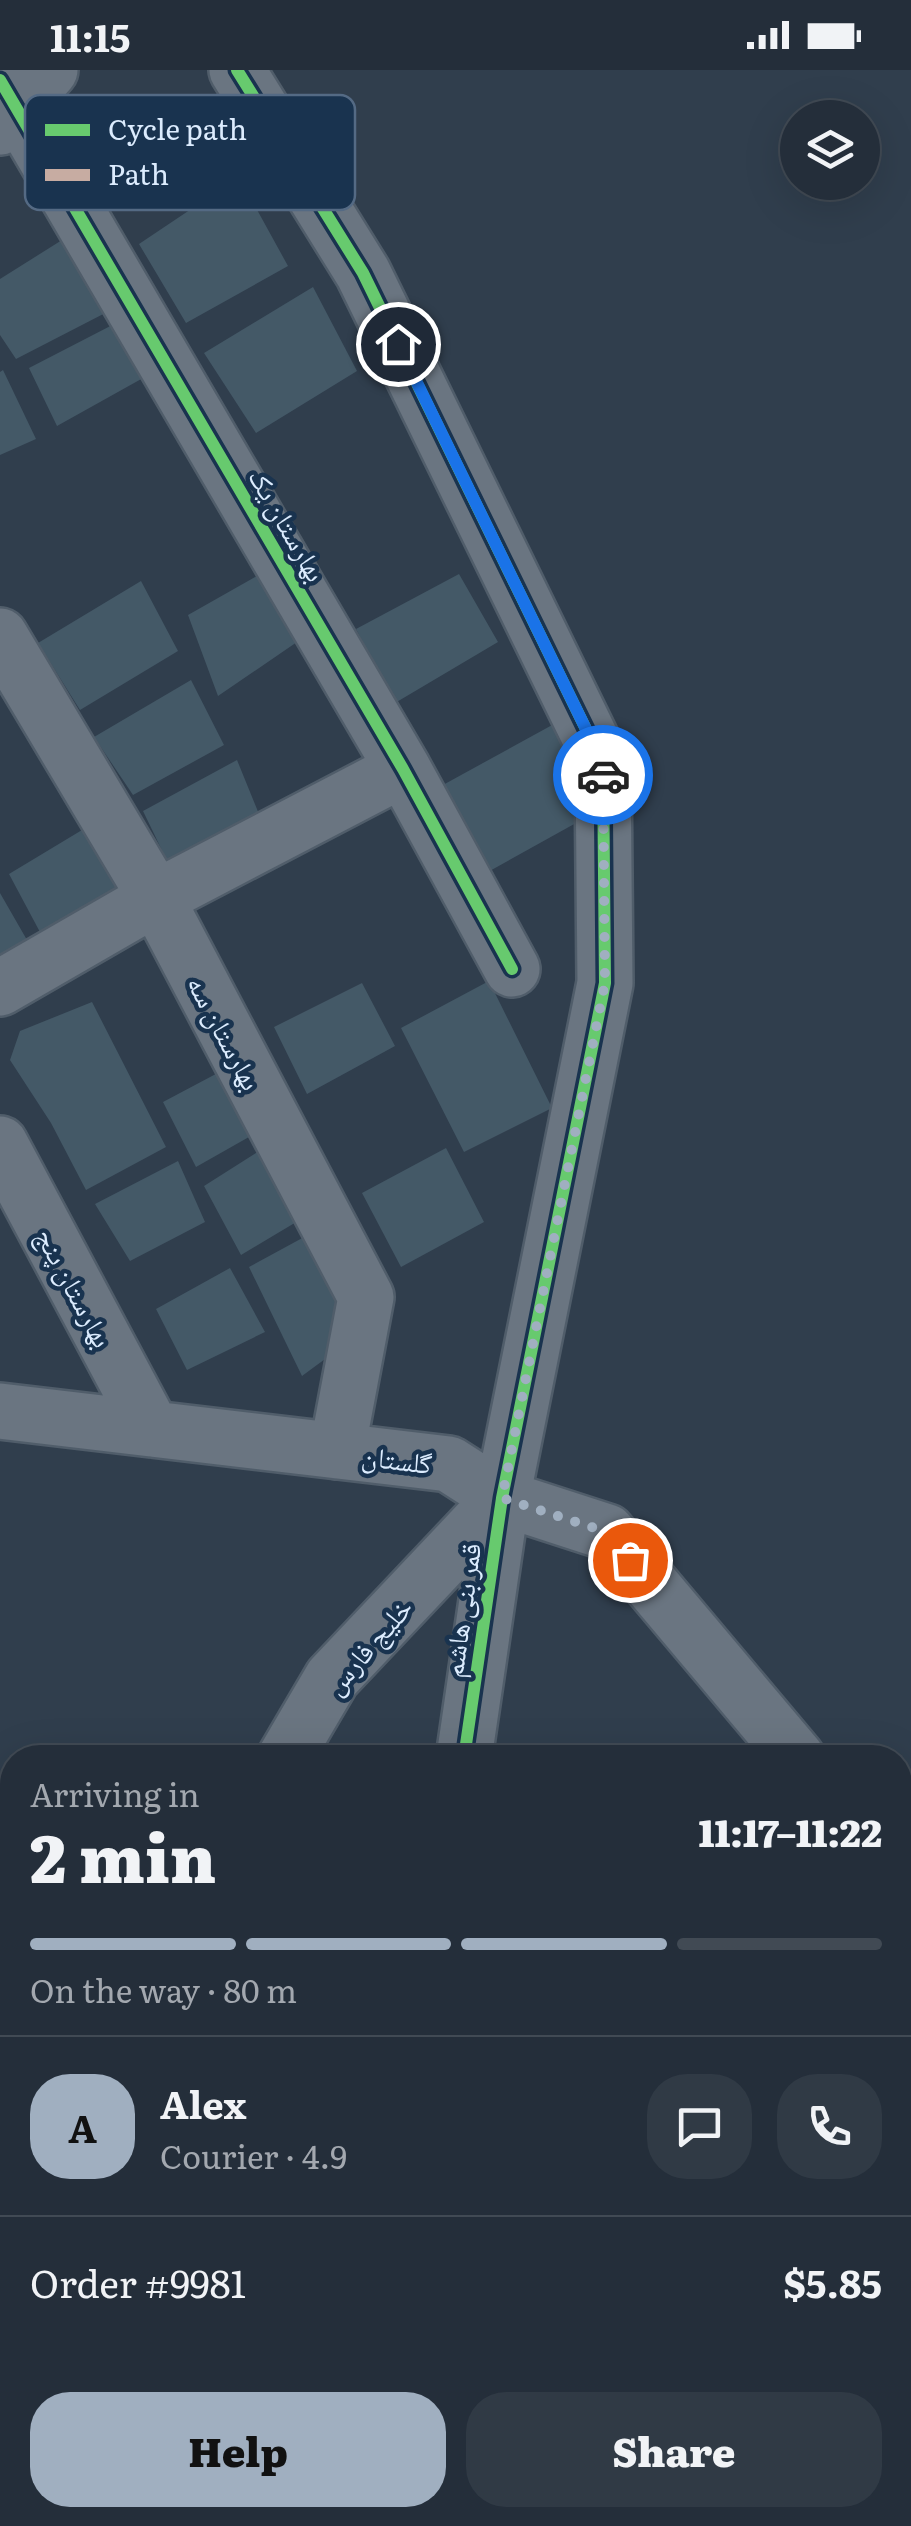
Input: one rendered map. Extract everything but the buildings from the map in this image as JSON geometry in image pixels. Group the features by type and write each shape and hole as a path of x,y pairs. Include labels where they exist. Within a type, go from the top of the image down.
{"street":[{"name":"قمر بنی هاشم","path":"238,70 253,95"},
{"name":"بهارستان یک","path":"82,210 403,770 512,969"},
{"name":"قمر بنی هاشم","path":"324,210 363,273 603,764 605,983 502,1498 466,1745"},
{"name":"بهارستان سه","path":"0,636 156,898 366,1297 337,1451"},
{"path":"0,988 156,898 403,770"},
{"name":"بهارستان پنج","path":"0,1144 152,1429"},
{"name":"گلستان","path":"0,1411 449,1464 502,1498 607,1532 786,1745"},
{"name":"خلیج فارس","path":"292,1745 332,1678 502,1498"}],"cycle path":[{"path":"237,70 253,95"},
{"path":"0,80 25,123"},
{"path":"76,210 403,769 512,969"},
{"path":"324,210 363,273 603,764 605,983 502,1498 466,1745"}],"way so far":[{"path":"603,775 605,983 502,1498 607,1532 630,1560"}],"route":[{"path":"398,344 603,764 603,775"}]}
